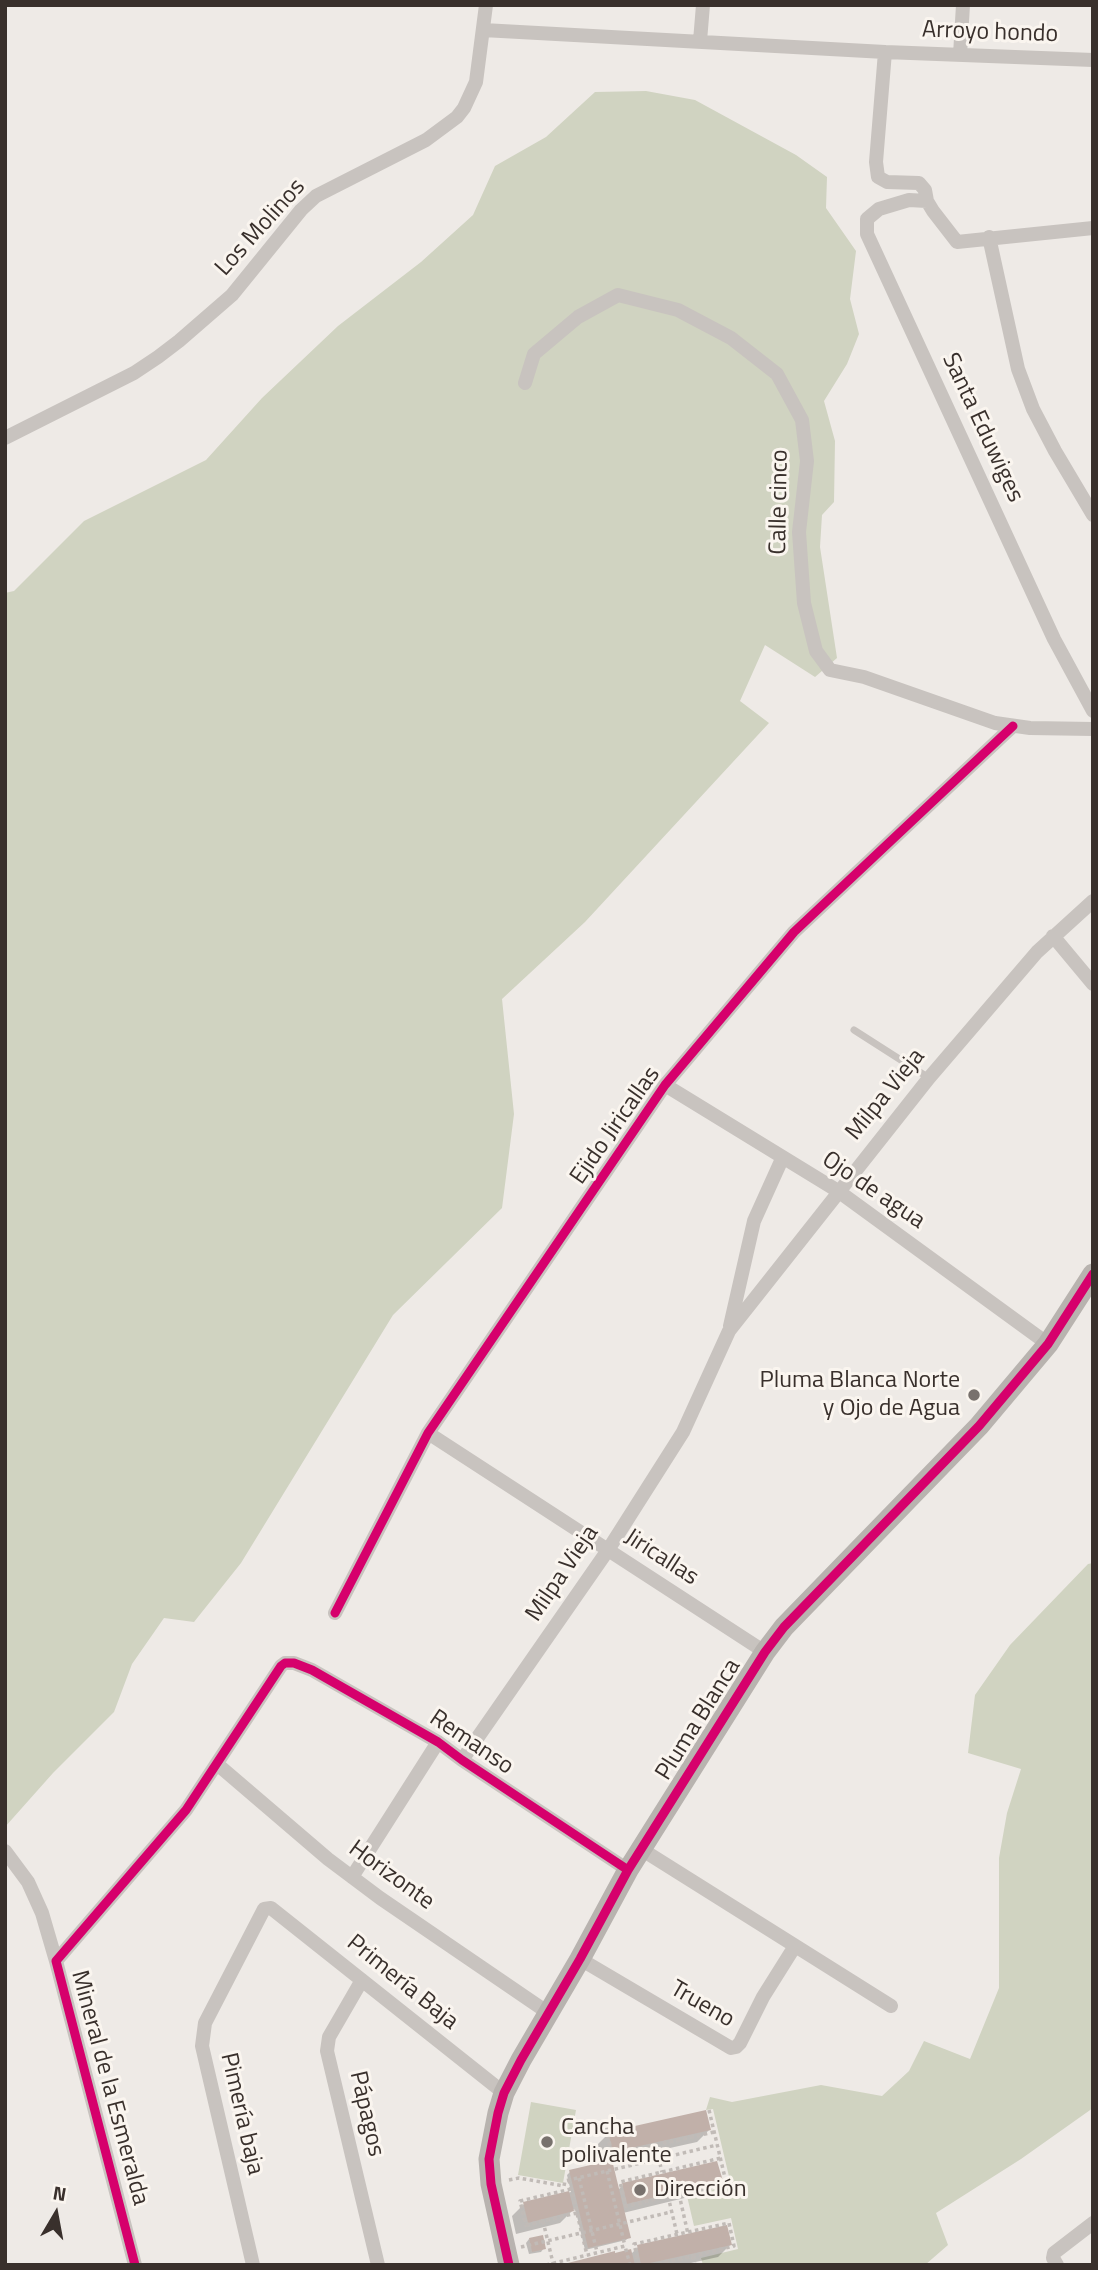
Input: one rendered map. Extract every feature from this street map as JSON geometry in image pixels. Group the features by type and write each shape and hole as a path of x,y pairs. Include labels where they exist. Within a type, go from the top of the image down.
{"street":[{"name":"Los Molinos","path":"5,438 134,373 158,357 232,295 301,210 316,196 444,128 457,117 470,96 479,68 486,5"},
{"path":"700,41 702,5"},
{"path":"960,55 963,5"},
{"name":"Arroyo hondo","path":"484,30 885,52 1093,60"},
{"path":"885,52 876,162 878,177 887,182 919,183 925,190 927,201 957,242 1093,228"},
{"name":"Santa Eduwiges","path":"927,201 909,200 879,209 867,219 867,234 1054,639 1093,711"},
{"path":"989,237 1018,369 1033,409 1093,515"},
{"name":"Calle cinco","path":"525,383 534,354 578,317 618,295 678,310 732,338 777,374 802,420 807,461 799,532 800,556 804,603 816,651 830,670 864,677 995,723 1013,726"},
{"path":"1013,726 1093,729"},
{"name":"Ejido Jiricallas","path":"335,1613 428,1433 665,1085 794,932 1013,726"},
{"name":"Milpa Vieja","path":"729,1331 929,1078 1053,936 1093,901"},
{"path":"1053,936 1093,984"},
{"name":"Ojo de agua","path":"665,1085 838,1191 1048,1344"},
{"name":"Milpa Vieja","path":"462,1760 608,1550 683,1432 729,1331 754,1221 782,1159"},
{"name":"Pluma Blanca","path":"509,2265 491,2184 489,2159 492,2136 504,2093 524,2062 547,2012 580,1959 628,1870 765,1652 784,1627 979,1426 1048,1344 1093,1274"},
{"name":"Jiricallas","path":"428,1433 765,1652"},
{"name":"Remanso","path":"285,1663 294,1663 312,1670 438,1742 628,1870"},
{"name":"Mineral de la Esmeralda","path":"135,2265 56,1961 187,1810 285,1663"},
{"path":"352,1877 438,1742"},
{"name":"Horizonte","path":"217,1764 352,1877 547,2012"},
{"path":"641,1849 891,2006"},
{"path":"5,1851 28,1882 42,1913 56,1961"},
{"name":"Primería Baja","path":"271,1908 504,2093"},
{"name":"Pimería baja","path":"253,2265 202,2046 205,2023 262,1912 271,1908"},
{"name":"Trueno","path":"580,1959 731,2048 740,2043 762,1997 795,1946"},
{"name":"Pápagos","path":"362,1980 328,2037 327,2051 378,2265"},
{"path":"1056,2259 1093,2223"}],"lane":[{"path":"854,1030 929,1078"}],"path":[{"path":"709,2110 726,2182 626,2206 620,2182 720,2158"},
{"path":"606,2128 612,2154 655,2144 662,2172"},
{"path":"664,2141 665,2143 714,2132"},
{"path":"509,2180 519,2178 564,2186 565,2181 717,2145"},
{"path":"607,2171 630,2265"},
{"path":"579,2178 597,2252"},
{"path":"569,2180 587,2255"},
{"path":"571,2189 520,2201 526,2225 577,2213"},
{"path":"678,2193 688,2233"},
{"path":"668,2196 677,2234"},
{"path":"528,2245 671,2212"},
{"path":"543,2221 552,2263"},
{"path":"639,2265 634,2244 729,2222 734,2246 656,2265"},
{"path":"546,2265 625,2246"},
{"path":"693,2255 695,2265"}],"green space":[{"path":"646,91 695,100 796,155 827,177 826,208 856,251 850,299 859,334 847,364 824,401 835,441 834,502 822,515 820,547 837,658 815,677 765,645 740,701 769,723 585,922 502,999 514,1114 502,1208 393,1315 241,1563 194,1622 164,1618 132,1664 114,1712 53,1773 5,1827 5,593 14,591 84,521 206,460 262,398 338,326 421,262 473,215 495,166 546,137 595,92"},
{"path":"1093,1563 1093,2108 1021,2159 936,2213 948,2245 925,2265 703,2265 701,2258 738,2249 731,2218 694,2226 687,2196 731,2185 713,2109 706,2110 710,2097 732,2102 821,2085 882,2096 909,2071 924,2041 970,2059 999,1988 999,1858 1007,1813 1021,1769 968,1753 975,1695 1010,1645 1088,1564"},
{"name":"Cancha polivalente","path":"531,2102 576,2110 563,2183 518,2175"}],"building":[{"path":"706,2110 711,2130 613,2152 608,2132"},
{"path":"612,2160 631,2238 588,2248 569,2170"},
{"path":"717,2161 723,2181 627,2204 622,2183"},
{"path":"569,2191 574,2211 528,2223 523,2202"},
{"path":"727,2225 732,2245 641,2265 637,2245"},
{"path":"543,2235 546,2249 532,2252 529,2238"},
{"path":"631,2249 635,2265 560,2265 615,2251"}],"cycle path":[{"path":"335,1613 428,1433 665,1085 794,932 1013,726"},
{"path":"509,2265 491,2184 489,2159 504,2093 628,1870 765,1652 784,1627 979,1426 1048,1344 1093,1274"},
{"path":"135,2265 56,1961 186,1810 281,1666 294,1663 312,1670 438,1742 628,1870"}],"place":[{"name":"Pluma Blanca Norte y Ojo de Agua","path":"974,1395"},
{"name":"Cancha polivalente","path":"547,2142"},
{"name":"Dirección","path":"640,2190"}]}
